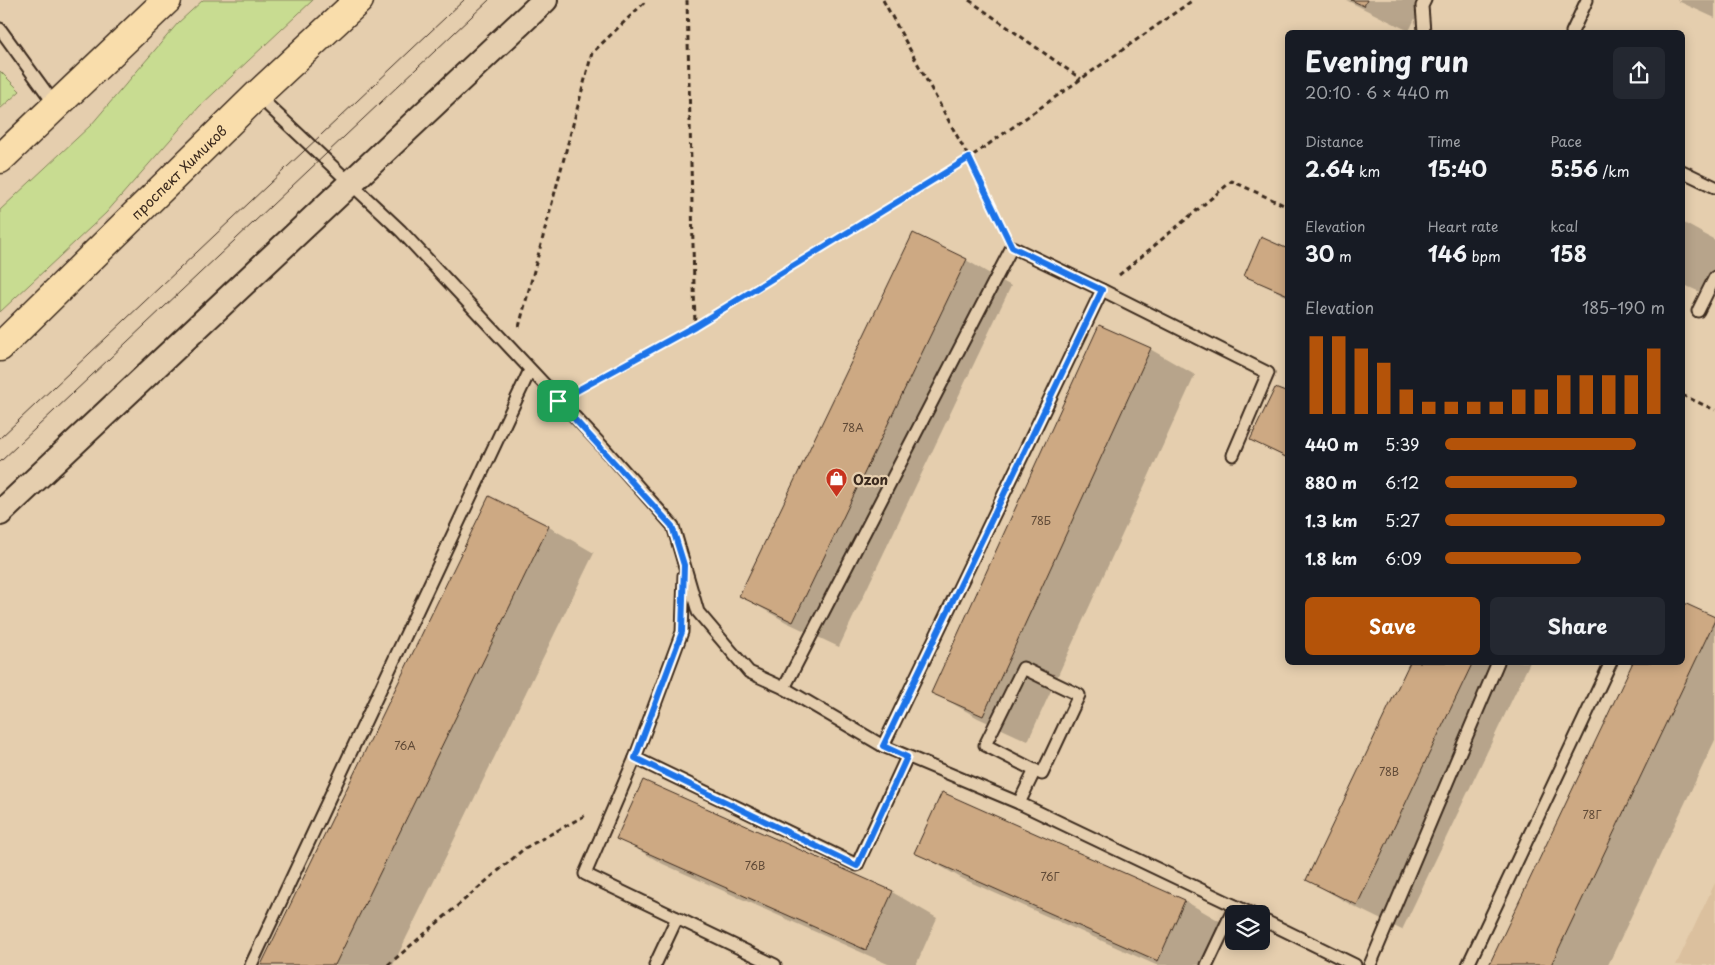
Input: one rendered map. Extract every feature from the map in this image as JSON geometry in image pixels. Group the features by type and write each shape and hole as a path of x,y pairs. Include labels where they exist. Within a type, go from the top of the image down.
{"main road":[{"path":"0,159 167,0"},
{"name":"проспект Химиков","path":"0,347 257,95 359,0"}],"street":[{"path":"0,514 545,0"}],"lane":[{"path":"1424,30 1422,6 1425,0"},
{"path":"1573,30 1587,0"},
{"path":"0,29 56,106"},
{"path":"257,95 401,231 672,526 698,612 749,672 784,688 883,746 1019,803 1233,905"},
{"path":"1685,172 1715,186"},
{"path":"784,688 1012,247 1268,374 1233,455"},
{"path":"1698,311 1715,277"},
{"path":"883,746 1102,290"},
{"path":"251,965 530,370"},
{"path":"684,565 682,632 635,758 585,874 775,965"},
{"path":"1370,965 1497,665"},
{"path":"1468,965 1610,665"},
{"path":"1023,668 1079,695 1042,774 1035,770 985,745 1023,668"},
{"path":"635,758 857,866 907,757"},
{"path":"1019,803 1035,770"},
{"path":"655,965 677,918"},
{"path":"1270,922 1355,965"},
{"path":"1207,965 1225,927"}],"path":[{"path":"512,352 592,53 647,0"},
{"path":"687,0 695,326"},
{"path":"883,0 969,158 1012,247"},
{"path":"969,0 1081,79"},
{"path":"558,401 695,326 969,158 1193,0"},
{"path":"1102,290 1232,181 1285,206"},
{"path":"1685,396 1715,410"},
{"path":"388,965 524,848 618,798"}],"shaded area":[{"path":"1715,883 1715,965 1676,965"}],"green space":[{"path":"203,0 313,0 199,107 106,213 0,312 0,210 91,125 178,23"},
{"path":"0,71 20,91 0,109"}],"building":[{"path":"1351,0 1367,0 1364,6"},
{"path":"913,233 967,259 793,622 739,596"},
{"path":"1261,237 1285,248 1285,294 1244,276"},
{"path":"1099,325 1151,348 983,716 931,693"},
{"path":"1275,388 1285,392 1285,457 1250,440"},
{"path":"489,496 549,526 335,965 261,965"},
{"path":"1685,603 1715,617 1551,965 1489,965 1632,665 1685,665"},
{"path":"1409,665 1472,665 1357,905 1306,880"},
{"path":"643,780 893,891 866,950 616,839"},
{"path":"942,792 1185,900 1158,961 914,853"}],"tram line":[{"path":"0,438 464,0"},
{"path":"0,462 489,0"}],"place":[{"name":"Ozon","path":"837,498"}],"route":[{"path":"969,158 1012,247 1102,290 883,746 907,757 857,866 635,758 682,632 684,565 672,526 602,447 558,401 695,326 969,158"}]}
